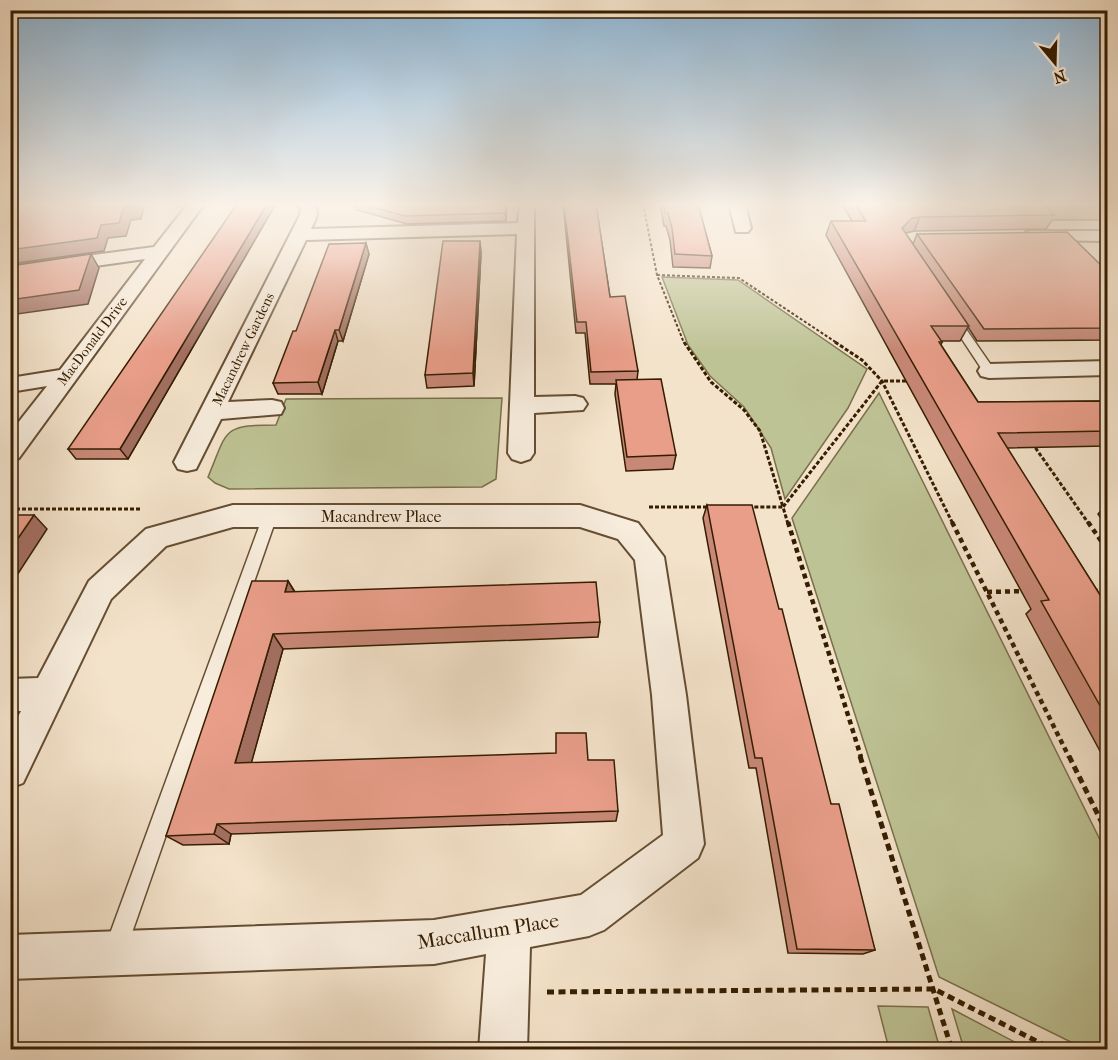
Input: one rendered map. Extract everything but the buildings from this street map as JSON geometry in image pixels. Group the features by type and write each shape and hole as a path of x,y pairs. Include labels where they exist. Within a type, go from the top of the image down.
{"street":[{"path":"10,272 147,253"},
{"name":"MacDonald Drive","path":"10,452 157,253"},
{"name":"Macandrew Gardens","path":"187,462 290,253"},
{"path":"521,453 525,253"},
{"path":"988,371 1107,368"},
{"path":"10,385 66,376"},
{"path":"522,405 574,404"},
{"path":"212,411 272,408"},
{"name":"Macandrew Place","path":"47,694 100,590 156,537 233,516 580,516 628,531 649,557 669,695"},
{"path":"10,695 47,694 10,770"},
{"name":"Maccallum Place","path":"10,957 434,942 589,915 684,844 669,695"},
{"path":"503,1050 509,928"}],"lane":[{"path":"949,312 988,371"},
{"path":"114,953 270,516"}],"path":[{"path":"653,253 657,275 686,345 711,382 744,410 760,431 952,1050"},
{"path":"657,275 739,278 862,360 882,381 1107,835"},
{"path":"882,381 917,381"},
{"path":"783,507 882,381"},
{"path":"1028,437 1107,551"},
{"path":"987,592 1030,591"},
{"path":"1086,591 1107,591"},
{"path":"506,992 934,989 1054,1050"}],"green space":[{"path":"662,277 738,280 867,369 848,408 785,499 771,448 744,407 710,376 688,345"},
{"path":"879,393 1107,854 1107,1049 1085,1049 939,977 792,518"},
{"path":"502,398 496,479 482,487 229,489 208,477 219,449 229,433 245,427 276,425 286,399"},
{"path":"878,1006 928,1007 940,1049 889,1049"},
{"path":"952,1009 1028,1049 964,1049"}]}
